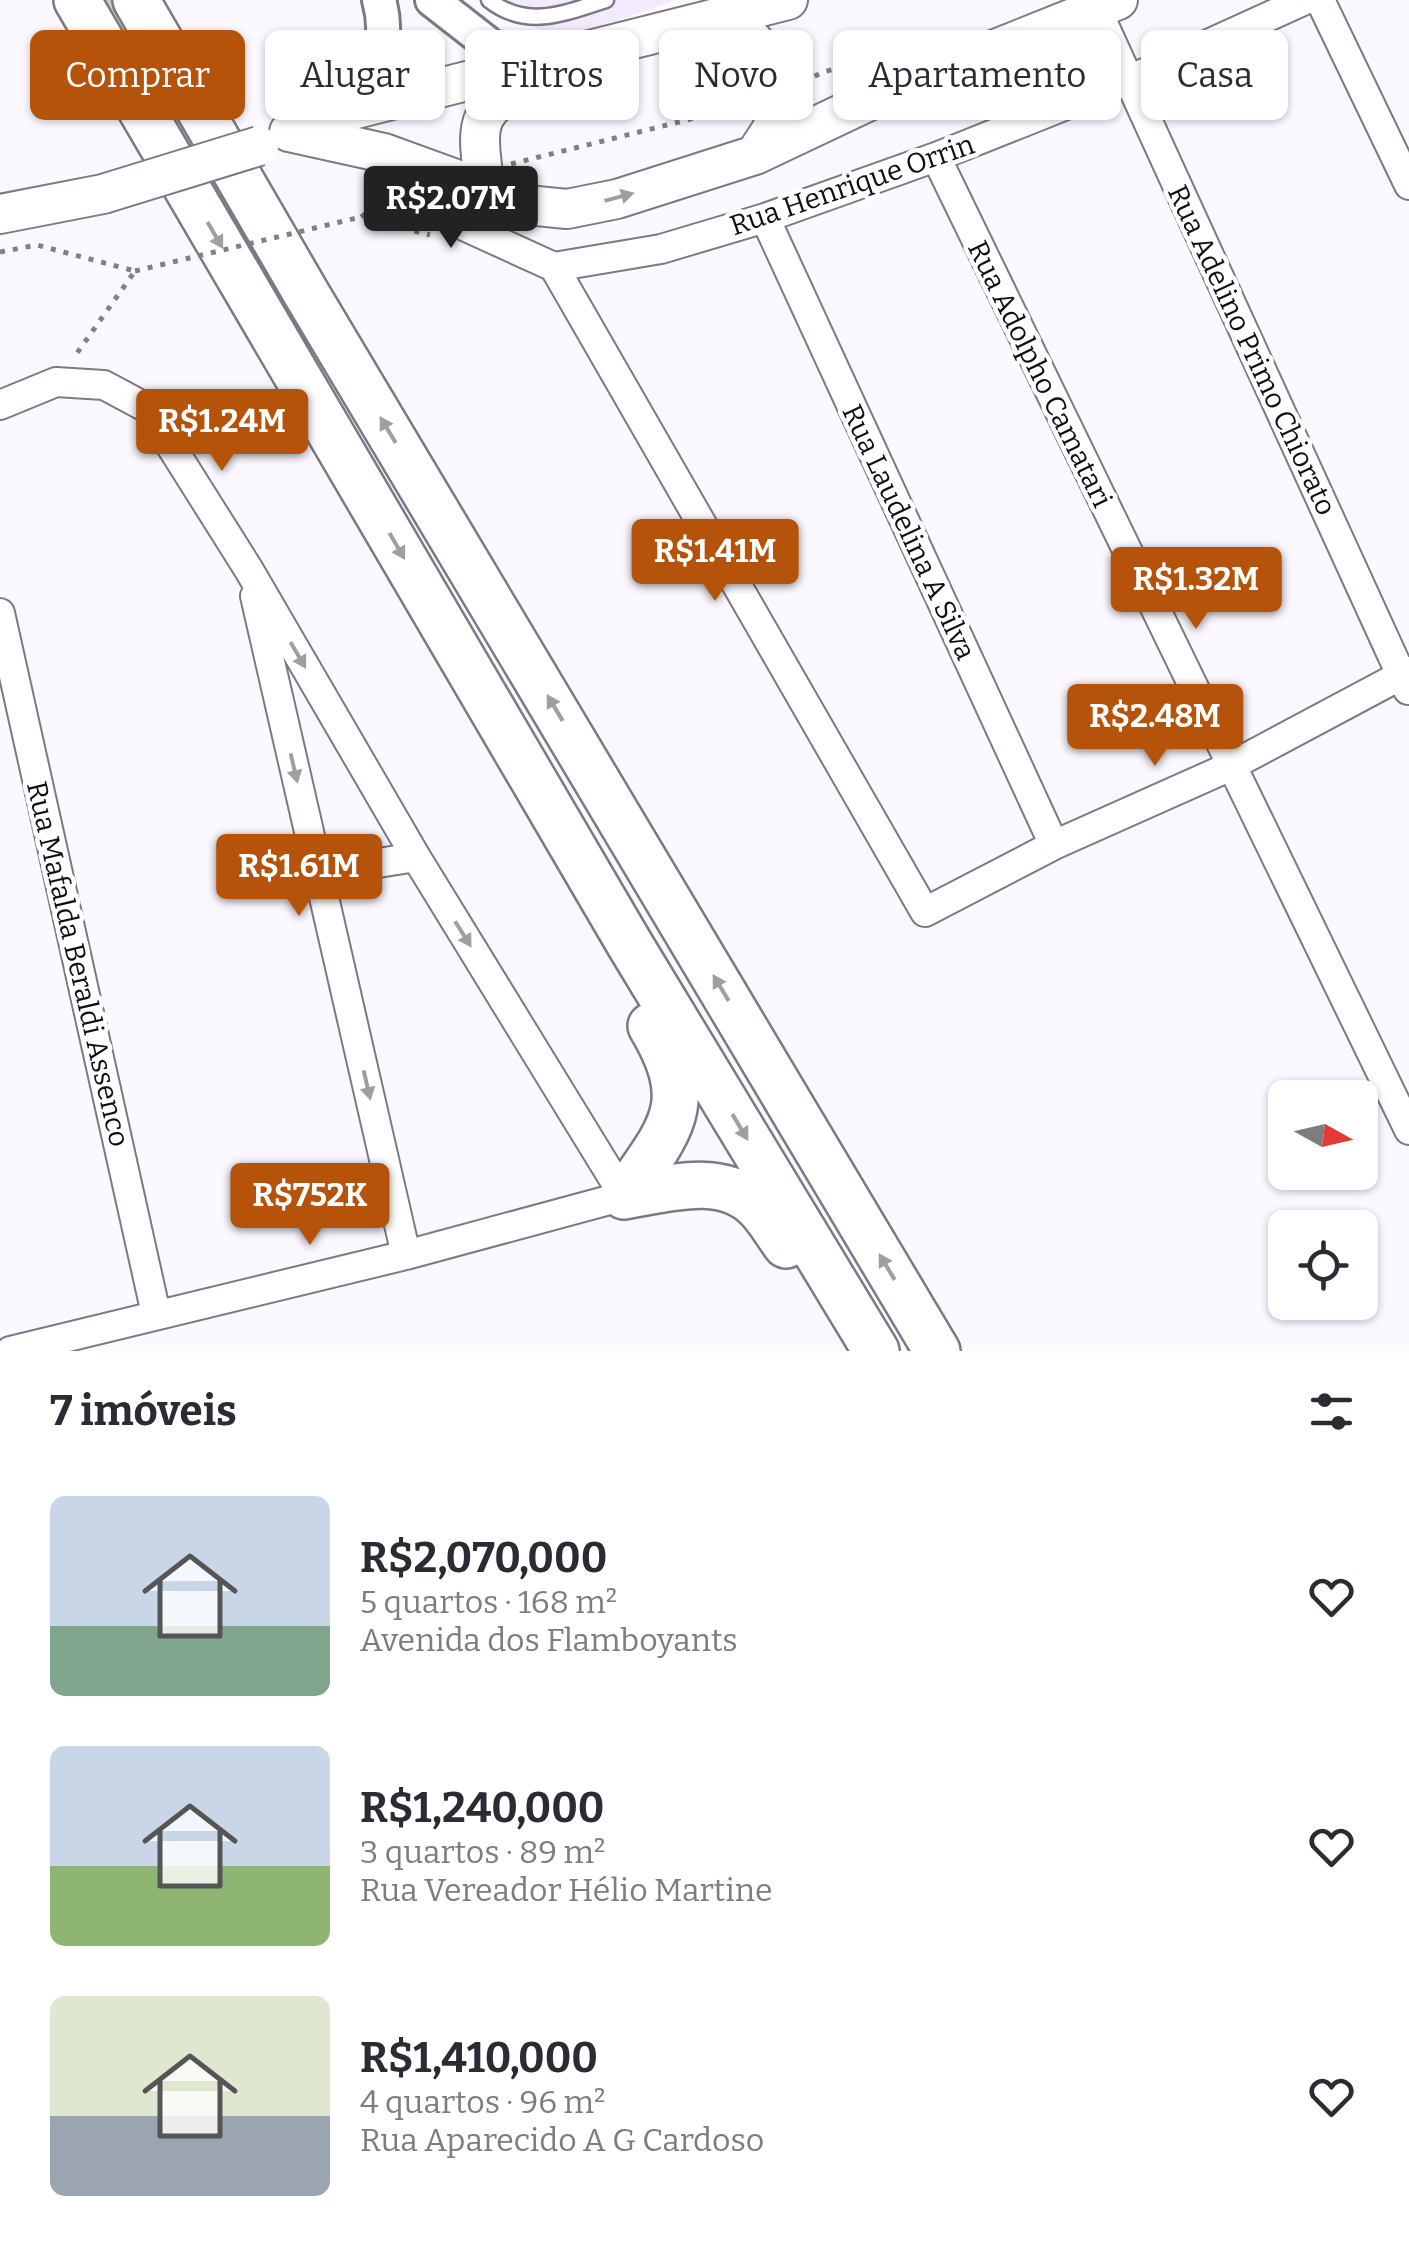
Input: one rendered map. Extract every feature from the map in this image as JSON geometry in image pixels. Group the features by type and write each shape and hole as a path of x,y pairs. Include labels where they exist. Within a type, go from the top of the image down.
{"highway":[{"path":"78,0 629,943 876,1351"},
{"path":"136,0 306,293 937,1351"},
{"path":"444,625 540,840 666,1051 675,1074 674,1113 668,1132 624,1196"},
{"path":"624,1196 702,1184 739,1193 758,1207 867,1351"}],"main road":[{"path":"639,37 788,0"},
{"path":"274,139 354,145 409,172 484,182 527,204 566,208 616,199 755,155 888,92 1107,4"},
{"path":"712,19 736,30"},
{"path":"0,214 103,194 324,120"},
{"path":"481,120 478,137 484,182"},
{"path":"755,155 772,129 773,120"}],"street":[{"path":"379,0 383,30"},
{"path":"432,0 470,30"},
{"name":"Rua Henrique Orrin","path":"554,267 661,249 765,218 936,157 1128,80 1304,0"},
{"path":"1320,0 1409,186"},
{"name":"Rua Adelino Primo Chiorato","path":"1107,4 1128,80 1406,679"},
{"name":"Rua Adolpho Camatari","path":"936,157 1229,768 1409,1130"},
{"path":"409,172 443,211 464,226 554,267 925,912 1054,845 1229,768 1406,679"},
{"name":"Rua Laudelina A Silva","path":"765,218 1054,845"},
{"path":"0,405 56,382 104,384 146,408 249,570 416,858 624,1196 406,1255 10,1351"},
{"path":"249,570 406,1255"},
{"name":"Rua Mafalda Beraldi Assenco","path":"0,613 156,1314"},
{"path":"323,892 353,867 416,858"}],"lane":[{"path":"489,0 513,16 552,18 606,0"}],"path":[{"path":"484,182 531,156 678,120"},
{"path":"0,252 37,246 134,271 361,217 409,172"},
{"path":"56,382 134,271"}],"shaded area":[{"path":"503,0 674,0 592,30 540,30"}],"green space":[{"path":"94,0 120,0 137,30 112,30"},
{"path":"164,120 189,120 269,258 249,265"}]}
